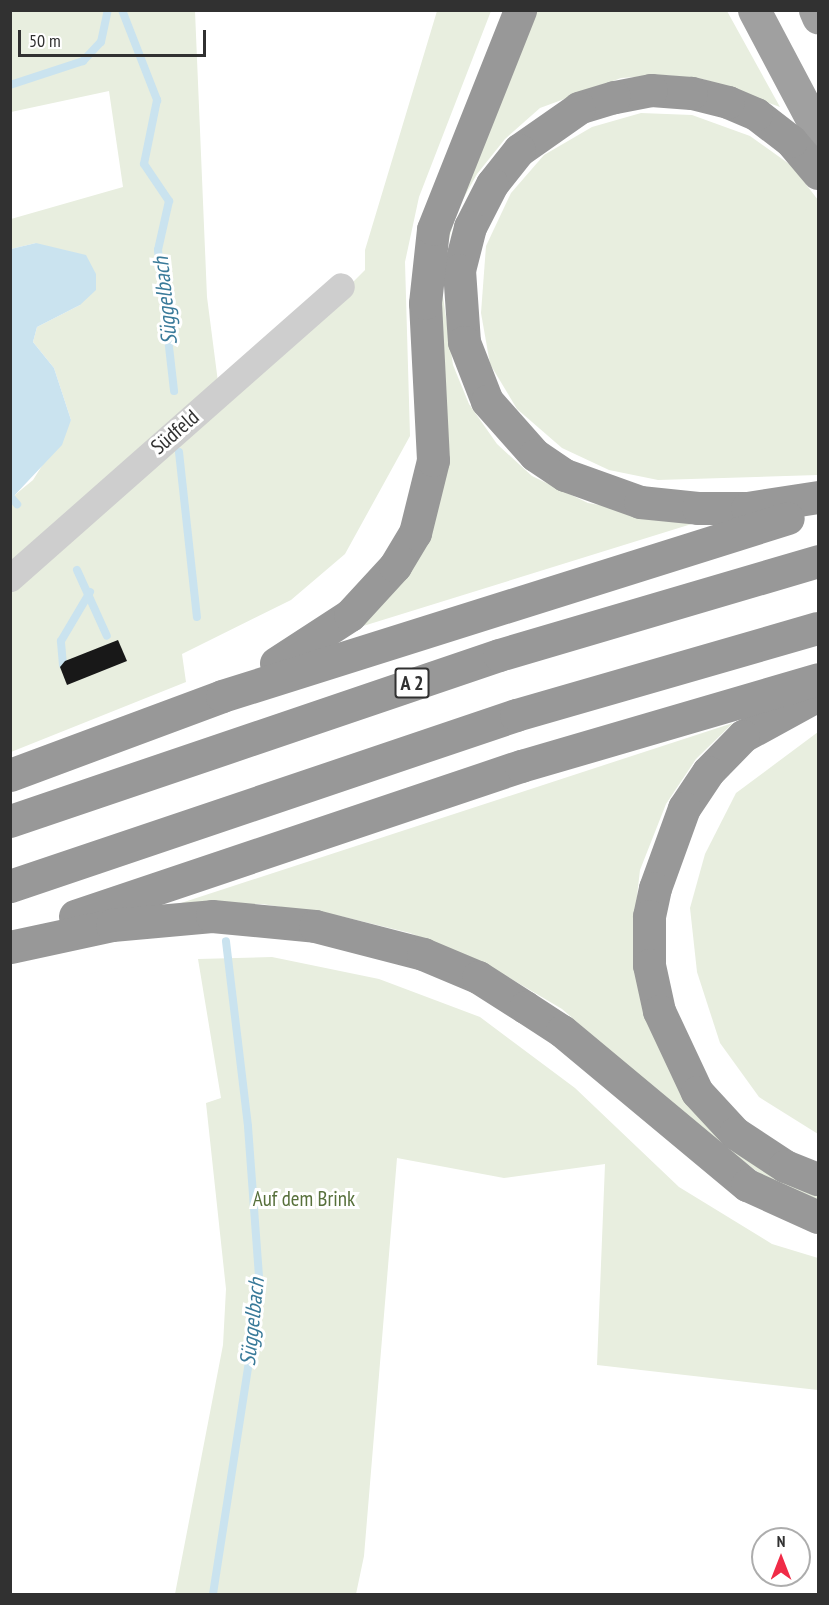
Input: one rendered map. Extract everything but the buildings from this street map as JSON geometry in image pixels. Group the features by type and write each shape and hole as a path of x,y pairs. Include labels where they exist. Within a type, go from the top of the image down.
{"highway":[{"path":"222,696 350,615 395,566 415,533 433,460 425,303 433,229 520,10"},
{"path":"754,10 819,130"},
{"path":"815,10 819,17"},
{"path":"819,173 791,141 756,114 728,102 691,93 651,90 614,97 579,108 519,150 492,184 470,227 459,270 464,342 487,401 535,455 565,476 640,502 698,508 747,508 819,497"},
{"path":"10,775 222,696 819,510"},
{"name":"A 2","path":"10,820 499,655 819,561"},
{"path":"10,886 516,715 819,628"},
{"path":"10,946 55,923 521,766 819,680"},
{"path":"819,695 778,713 743,736 708,772 684,808 655,888 649,916 649,965 659,1011 697,1092 735,1133 785,1166 819,1179"},
{"path":"10,946 112,925 212,916 315,926 423,954 478,977 562,1031 747,1185 819,1217"}],"street":[{"name":"Südfeld","path":"10,578 341,286"}],"green space":[{"path":"11,11 195,11 207,297 218,382 323,312 365,270 365,250 437,11 491,11 419,197 405,262 410,436 345,554 291,600 182,654 186,682 11,752 10,499 33,480 71,420 54,368 33,342 37,327 80,305 36,243 11,249 11,219 123,187 109,91 11,112"},
{"path":"532,11 727,11 780,107 703,79 664,75 621,78 540,108 505,139 477,174 457,210 446,250 442,290 453,365 469,404 497,444 532,476 588,503 698,522 360,627 402,577 438,331 442,248"},
{"path":"641,113 692,115 750,136 792,166 818,200 818,475 658,480 609,470 562,448 517,409 490,364 481,313 486,246 511,193 544,155 592,127"},
{"path":"733,723 696,759 666,804 640,870 633,931 642,995 775,1176 818,1196 818,1204 773,1184 669,1103 562,1009 486,964 410,933 340,916 262,904 178,904"},
{"path":"818,732 818,1134 759,1097 720,1043 697,972 690,908 705,854 736,793"},
{"name":"Auf dem Brink","path":"272,957 379,979 480,1017 575,1088 679,1187 772,1244 818,1258 818,1390 597,1365 605,1164 504,1178 397,1158 364,1556 356,1594 175,1594 223,1345 226,1289 206,1103 221,1098 198,959"}],"water":[{"path":"36,243 86,255 96,274 96,290 80,305 37,327 33,342 54,368 71,420 62,445 11,499 11,249"}],"waterway":[{"path":"10,85 83,61 101,42 108,10"},
{"name":"Süggelbach","path":"122,10 157,100 144,164 169,201 158,250 174,391"},
{"name":"Süggelbach","path":"179,452 197,617"},
{"path":"10,496 17,504"},
{"path":"77,570 107,636"},
{"path":"63,665 61,641 90,592"},
{"name":"Süggelbach","path":"213,1594 260,1290 248,1126 226,941"}]}
